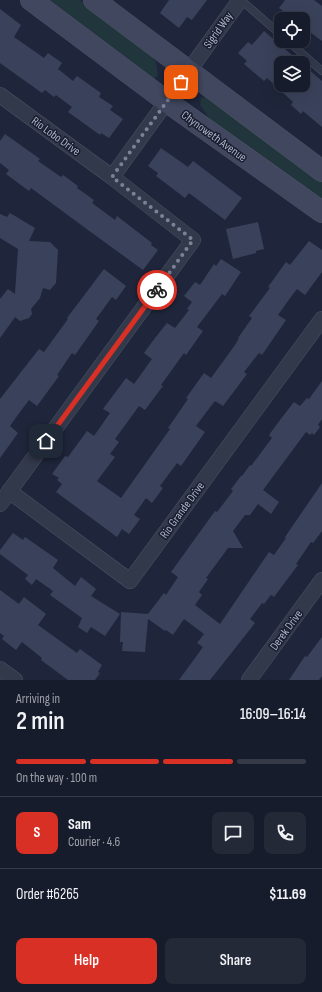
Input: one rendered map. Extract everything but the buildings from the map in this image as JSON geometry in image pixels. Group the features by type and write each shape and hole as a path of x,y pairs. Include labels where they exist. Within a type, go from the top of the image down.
{"street":[{"name":"Chynoweth Avenue","path":"31,0 166,101 322,212"},
{"path":"94,0 322,171"},
{"name":"Sigrid Way","path":"112,177 240,0"},
{"name":"Rio Lobo Drive","path":"0,95 112,177 193,240 9,491"},
{"name":"Rio Grande Drive","path":"9,491 130,580 322,319"},
{"path":"0,504 9,491"},
{"name":"Derek Drive","path":"249,680 322,580"},
{"path":"0,669 15,680"}],"lane":[{"path":"240,0 274,29"},
{"path":"296,48 322,71"}],"shaded area":[{"path":"43,0 80,0 143,46 156,62 158,76 152,80"},
{"path":"205,97 322,182 322,199 216,128 200,105 201,98"}],"way so far":[{"path":"157,290 193,240 112,177 181,82"}],"route":[{"path":"46,441 157,290"}]}
